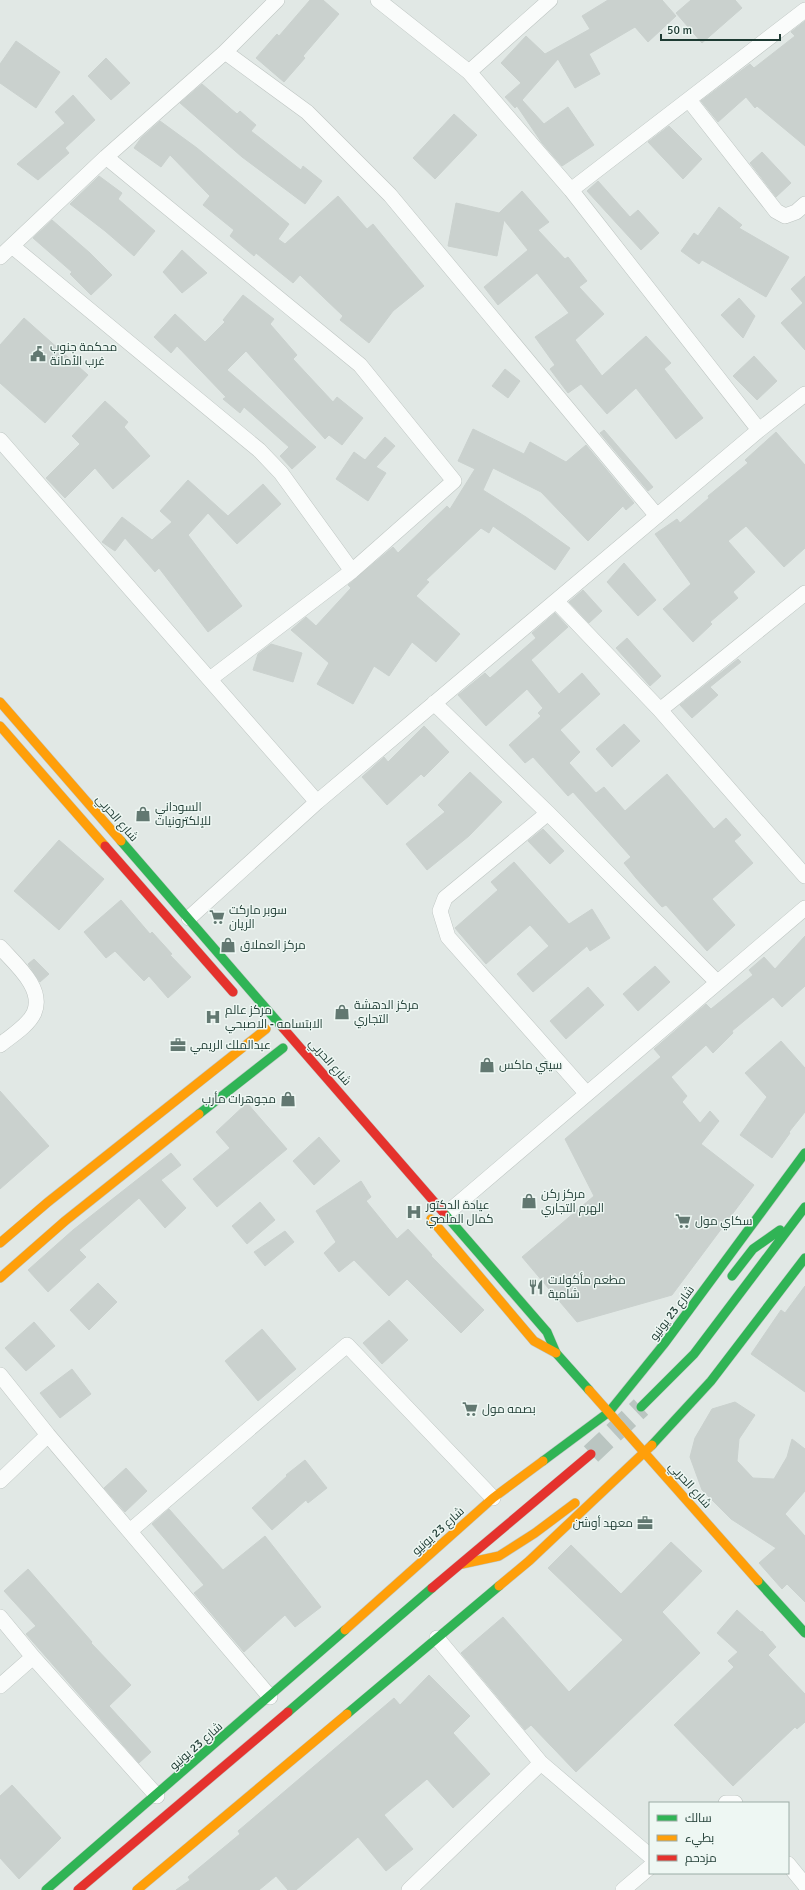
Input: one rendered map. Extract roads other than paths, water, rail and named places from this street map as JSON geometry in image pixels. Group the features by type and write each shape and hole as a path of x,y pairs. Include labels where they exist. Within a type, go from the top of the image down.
{"street":[{"path":"0,257 106,157 225,52 277,0"},
{"path":"378,0 469,72 571,190 759,430"},
{"path":"469,72 550,0"},
{"path":"571,190 805,10"},
{"path":"225,52 307,112 390,195 658,516"},
{"path":"689,100 776,211 785,216 796,212 805,204"},
{"path":"106,157 360,365 454,481 352,571 210,679"},
{"path":"12,246 259,450 282,473 352,571"},
{"path":"189,918 317,802 759,430 805,394"},
{"path":"0,440 317,802"},
{"path":"660,710 805,594"},
{"path":"556,601 660,710 805,876"},
{"name":"شارع الحربي","path":"0,702 547,1332 556,1353 805,1633"},
{"path":"434,703 548,813 717,982"},
{"path":"0,726 240,999"},
{"path":"548,813 445,898 440,911 448,937 586,1094"},
{"path":"446,1214 805,908"},
{"path":"0,947 32,983 36,999 34,1012 24,1026 0,1045"},
{"path":"0,1243 48,1202 268,1031 285,1051 66,1221 0,1278"},
{"name":"شارع 23 يونيو","path":"46,1890 157,1796 270,1697 493,1498 609,1412 664,1344 805,1153"},
{"path":"48,1202 66,1221"},
{"path":"642,1407 694,1354 805,1207"},
{"name":"شارع الحربي","path":"425,1212 534,1341 556,1353"},
{"path":"790,1245 798,1217"},
{"path":"724,1286 753,1249 798,1217"},
{"path":"137,1890 529,1561 602,1494 645,1453 711,1381 805,1258"},
{"path":"664,1344 683,1336"},
{"path":"130,1531 347,1345 493,1498"},
{"path":"711,1381 712,1364"},
{"path":"0,1375 48,1435 270,1697"},
{"path":"0,1481 48,1435"},
{"path":"559,1461 568,1443"},
{"path":"78,1890 258,1739 357,1652 591,1454"},
{"path":"461,1564 499,1556 535,1533 570,1506 582,1499 602,1494"},
{"path":"461,1564 474,1540"},
{"path":"0,1617 33,1657 157,1796"},
{"path":"437,1638 541,1762 649,1855"},
{"path":"0,1686 33,1657"},
{"path":"409,1890 541,1762"},
{"path":"789,1865 805,1885"},
{"path":"623,1890 649,1869"}],"tunnel":[{"path":"591,1454 641,1407"}],"place":[{"name":"محكمة جنوب غرب الأمانة","path":"38,354"},
{"name":"السوداني للإلكترونيات","path":"143,814"},
{"name":"سوبر ماركت الريان","path":"217,917"},
{"name":"مركز العملاق","path":"228,945"},
{"name":"مركز الدهشة التجاري","path":"342,1012"},
{"name":"مركز عالم الابتسامه - الاصبحي","path":"213,1017"},
{"name":"عبدالملك الريمي","path":"178,1045"},
{"name":"سيتي ماكس","path":"487,1065"},
{"name":"مجوهرات مأرب","path":"288,1099"},
{"name":"مركز ركن الهرم التجاري","path":"529,1201"},
{"name":"عيادة الدكتور كمال الملصي","path":"414,1212"},
{"name":"سكاي مول","path":"683,1221"},
{"name":"مطعم مأكولات شامية","path":"536,1287"},
{"name":"بصمه مول","path":"470,1409"},
{"name":"معهد أوشن","path":"645,1523"}]}
